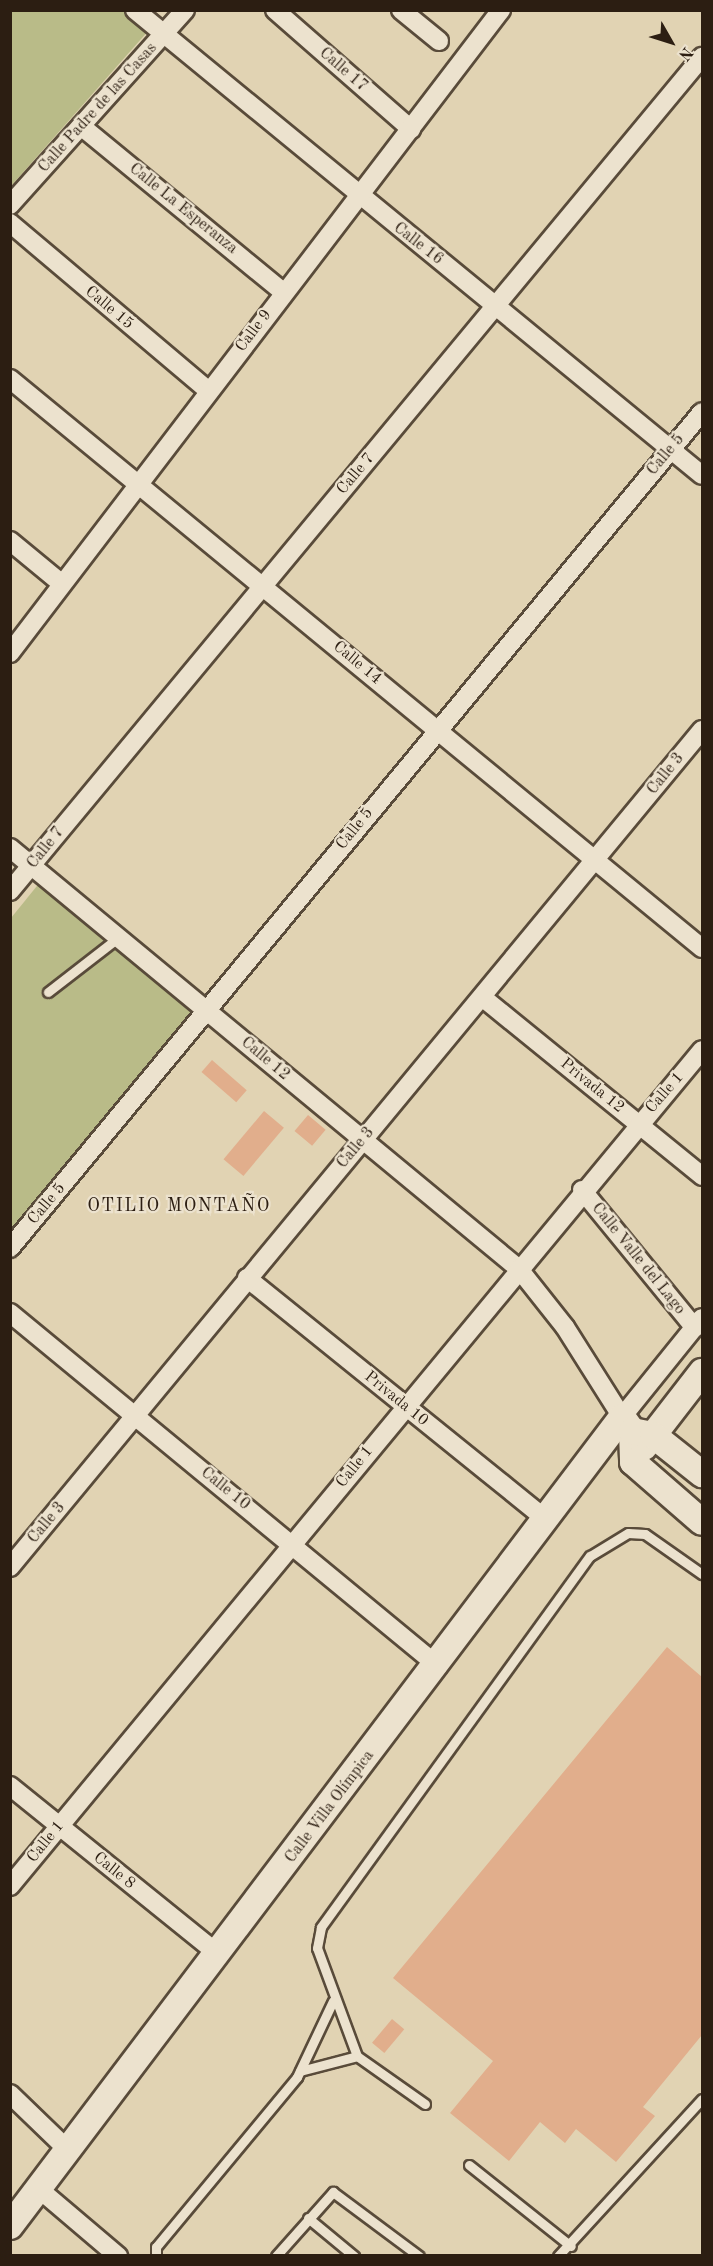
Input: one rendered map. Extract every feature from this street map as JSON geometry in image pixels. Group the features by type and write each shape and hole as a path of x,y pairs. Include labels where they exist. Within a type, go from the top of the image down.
{"street":[{"name":"Calle 16","path":"135,10 702,475"},
{"name":"Calle Padre de las Casas","path":"10,205 185,10"},
{"name":"Calle 17","path":"276,10 411,129"},
{"path":"401,10 439,41"},
{"name":"Calle 9","path":"10,653 136,483 501,10"},
{"name":"Calle 7","path":"10,891 702,57"},
{"name":"Calle La Esperanza","path":"81,126 283,292"},
{"name":"Calle 15","path":"10,223 209,391"},
{"name":"Calle 14","path":"10,379 264,584 702,948"},
{"name":"Calle 5","path":"10,1248 437,729 702,412"},
{"path":"10,540 61,583"},
{"name":"Calle 3","path":"10,1567 702,730"},
{"name":"Calle 12","path":"10,848 519,1269 565,1327 636,1427"},
{"name":"Privada 12","path":"482,997 702,1176"},
{"name":"Calle 1","path":"10,1886 582,1190 702,1050"},
{"name":"Calle Valle del Lago","path":"582,1190 699,1323"},
{"name":"Privada 10","path":"247,1278 546,1519"},
{"name":"Calle 10","path":"10,1313 438,1666"},
{"path":"699,1323 636,1427 633,1462 702,1522"},
{"name":"Calle Villa Olímpica","path":"10,2226 438,1666 546,1519 636,1427 702,1372"},
{"path":"636,1427 702,1474"},
{"name":"Calle 8","path":"10,1786 218,1954"},
{"path":"10,2094 68,2150"},
{"path":"39,2189 118,2256"}],"lane":[{"path":"48,992 118,937"},
{"path":"425,2104 357,2056 333,2001 317,1948 321,1927 590,1556 618,1537 645,1534 702,1574"},
{"path":"156,2256 156,2247 300,2071 333,2001"},
{"path":"300,2071 357,2056"},
{"path":"558,2256 571,2246 702,2099"},
{"path":"469,2165 571,2246"},
{"path":"281,2254 308,2218 337,2192 418,2256"},
{"path":"308,2218 354,2256"}],"green space":[{"path":"11,11 125,11 149,30 11,186"},
{"path":"41,881 195,1010 11,1231 11,918"}],"building":[{"path":"212,1060 247,1090 236,1102 202,1072"},
{"path":"264,1111 284,1128 243,1176 224,1159"},
{"path":"308,1115 326,1130 312,1146 295,1131"},
{"path":"667,1647 702,1677 702,2035 643,2107 655,2116 616,2162 576,2129 565,2143 540,2122 509,2161 450,2113 493,2061 393,1978"},
{"path":"392,2019 404,2029 384,2053 372,2043"}],"district":[{"name":"OTILIO MONTAÑO","path":"179,1206"}]}
